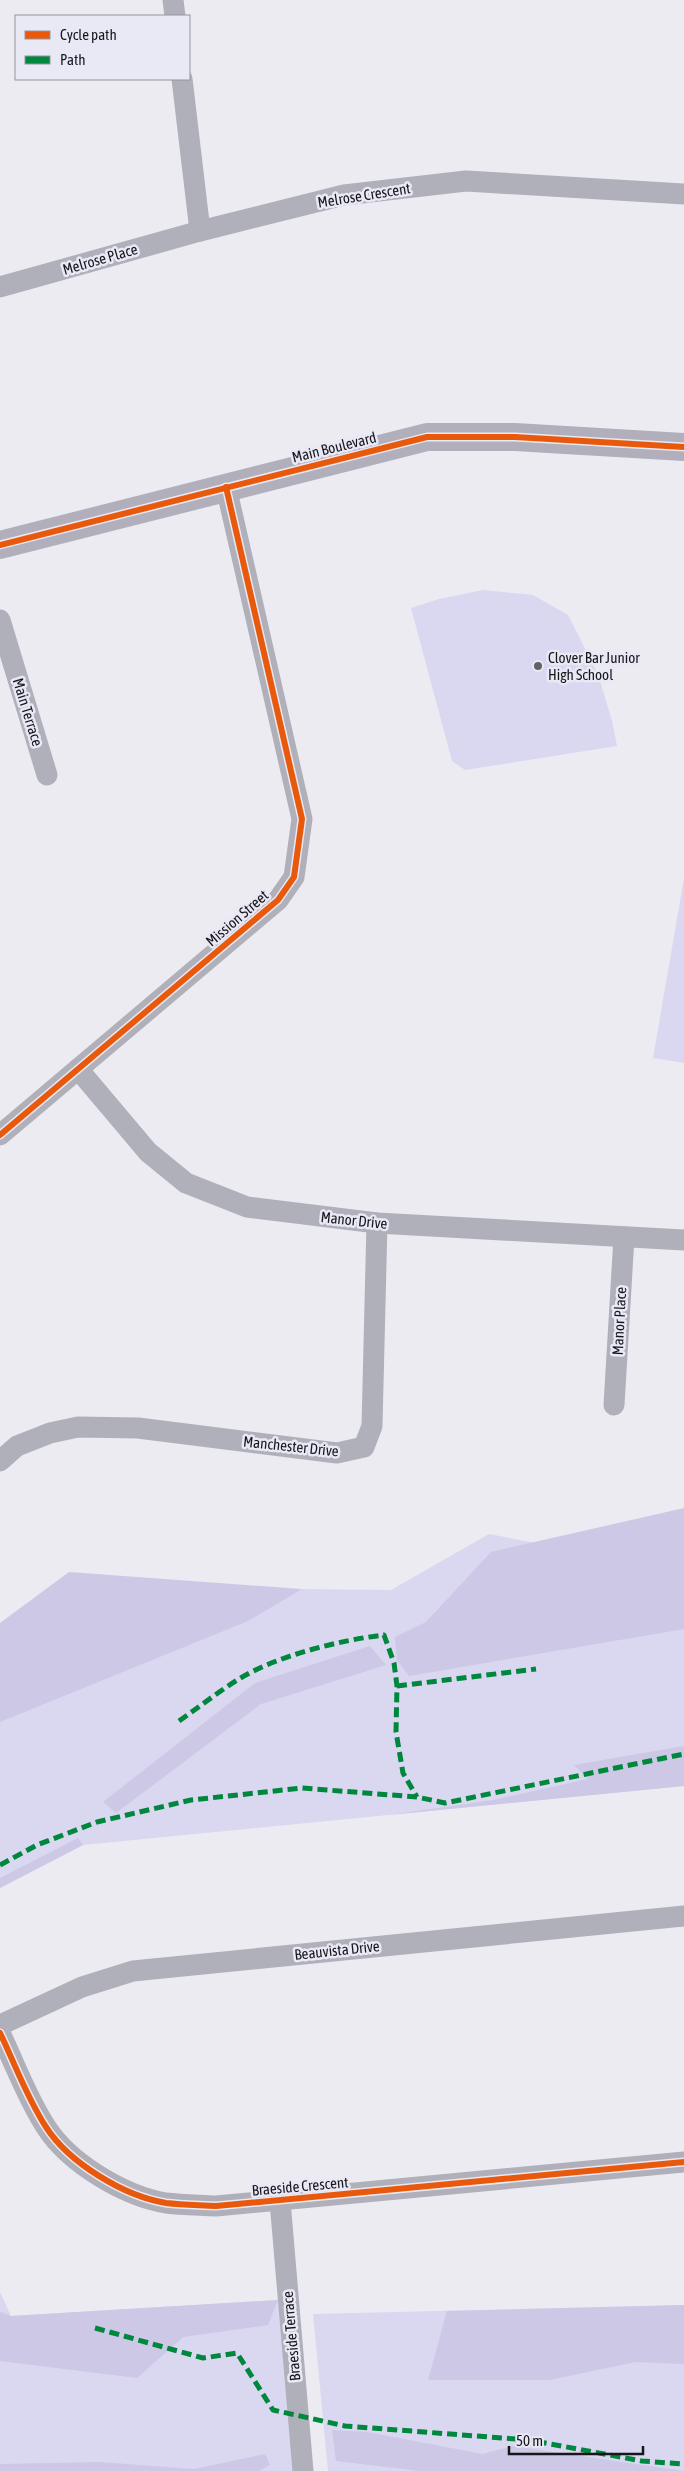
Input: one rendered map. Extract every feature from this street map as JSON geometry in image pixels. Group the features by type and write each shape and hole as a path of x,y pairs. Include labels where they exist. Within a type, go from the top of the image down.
{"street":[{"path":"173,0 175,15"},
{"path":"182,80 200,231"},
{"name":"Melrose Crescent","path":"200,231 344,195 466,181 684,194"},
{"name":"Melrose Place","path":"0,287 200,231"},
{"name":"Main Boulevard","path":"0,545 427,437 514,437 683,446"},
{"name":"Mission Street","path":"0,1135 278,900 294,877 302,819 226,487"},
{"name":"Main Terrace","path":"0,620 46,775"},
{"name":"Manor Drive","path":"78,1069 148,1152 186,1183 247,1207 377,1223 684,1240"},
{"name":"Manchester Drive","path":"0,1461 17,1446 50,1433 78,1427 138,1428 337,1454 364,1447 372,1426 377,1223"},
{"name":"Manor Place","path":"614,1405 624,1237"},
{"name":"Beauvista Drive","path":"0,2025 82,1987 133,1971 684,1916"},
{"name":"Braeside Crescent","path":"0,2034 47,2128 84,2167 129,2192 166,2203 216,2206 280,2201 684,2162"},
{"name":"Braeside Terrace","path":"280,2201 304,2471"}],"shaded area":[{"path":"483,590 533,595 568,615 598,674 612,721 617,746 465,770 452,761 411,608 439,599"},
{"path":"684,878 684,1063 653,1058"},
{"path":"684,1508 684,1629 409,1676 397,1660 395,1637 426,1622 491,1552"},
{"path":"489,1534 656,1566 684,1553 684,1786 83,1845 0,1888 0,1669 302,1589 391,1590"},
{"path":"69,1572 302,1589 248,1621 0,1722 0,1623"},
{"path":"370,1646 386,1665 261,1704 116,1813 103,1802 255,1683"},
{"path":"684,1746 684,1786 389,1815 493,1800 588,1779 574,1765"},
{"path":"78,1838 83,1845 0,1888 0,1878"},
{"path":"0,2292 11,2316 278,2300 295,2471 0,2471"},
{"path":"278,2300 268,2325 183,2337 137,2378 0,2361 0,2312 11,2316"},
{"path":"684,2305 684,2471 328,2471 313,2314"},
{"path":"684,2305 684,2364 636,2362 549,2380 428,2380 447,2311"},
{"path":"332,2430 367,2432 483,2454 512,2446 684,2471 420,2471 336,2461"},
{"path":"265,2454 270,2465 259,2471 0,2471 0,2464 99,2462 194,2469"}],"marked path":[{"path":"179,1721 239,1679 271,1663 329,1645 384,1635 394,1663 397,1686 396,1732 403,1773 417,1797"},
{"path":"397,1686 536,1669"},
{"path":"0,1865 37,1845 97,1822 191,1800 302,1788 417,1797 445,1803 684,1754"},
{"path":"95,2328 203,2358 237,2353 273,2410 345,2426 529,2440 642,2461 684,2464"}],"cycle path":[{"path":"0,545 427,437 515,437 684,447"},
{"path":"0,1135 278,900 294,877 302,819 226,487"},
{"path":"0,2033 33,2104 56,2140 83,2165 99,2176 133,2193 166,2203 216,2206 684,2162"}],"place":[{"name":"Clover Bar Junior High School","path":"538,666"}]}
